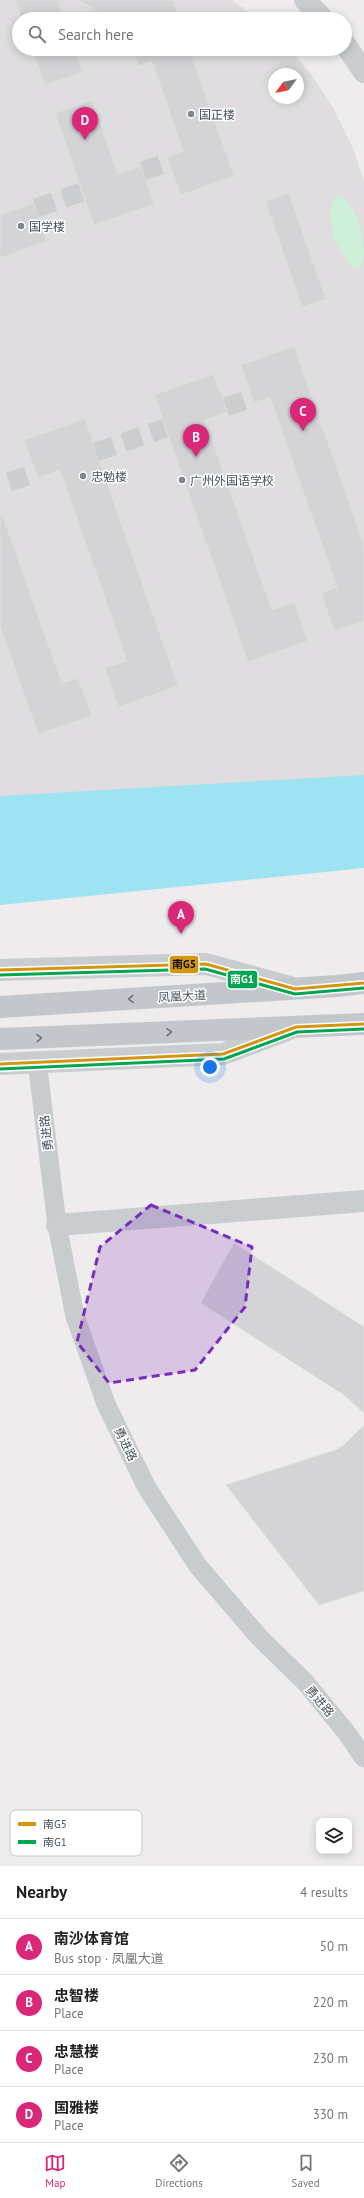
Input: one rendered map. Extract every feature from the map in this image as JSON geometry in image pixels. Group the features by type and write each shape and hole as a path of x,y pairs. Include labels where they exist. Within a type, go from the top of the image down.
{"main road":[{"path":"305,0 317,12"},
{"path":"352,54 364,72"},
{"path":"0,970 206,964 295,989"},
{"path":"337,986 364,972"},
{"name":"凤凰大道","path":"0,1007 295,989 364,983"},
{"path":"0,1039 364,1024"},
{"path":"342,1025 364,1031"},
{"path":"0,1064 37,1061 223,1054 296,1027"},
{"path":"57,1225 364,1201"}],"street":[{"name":"勇进路","path":"37,1061 57,1225 75,1316 106,1404 147,1488 198,1566 259,1637 305,1682 346,1732 364,1758"}],"highlighted area":[{"path":"151,1205 252,1247 245,1307 195,1370 109,1383 77,1342 100,1247"}],"shaded area":[{"name":"广州外国语学校","path":"0,0 232,0 248,12 12,12 12,56 296,56 311,74 334,109 353,148 364,182 364,779 0,806"}],"green space":[{"path":"339,195 350,206 361,230 364,247 364,259 360,270 350,266 333,237 330,211 333,201"}],"water":[{"path":"364,775 364,868 0,905 0,796"}],"building":[{"path":"15,0 57,0 61,12 19,12"},
{"path":"79,0 173,0 177,12 99,12"},
{"path":"35,56 77,56 83,72 45,85"},
{"name":"国正楼","path":"134,56 191,56 234,176 181,195 167,157 183,151 152,61 138,66"},
{"path":"92,100 118,174 141,166 154,204 94,225 55,113"},
{"path":"289,193 326,299 302,307 265,201"},
{"name":"国学楼","path":"34,203 47,241 0,258 0,215"},
{"path":"294,346 364,545 364,621 334,631 321,593 337,587 270,397 254,403 241,365"},
{"path":"214,374 227,412 205,420 272,610 294,602 308,641 248,662 154,395"},
{"path":"85,419 178,686 118,707 105,668 127,661 60,470 38,478 24,440"},
{"path":"2,514 62,683 78,678 92,716 38,734 0,626 0,515"},
{"path":"234,1243 364,1327 364,1413 344,1395 201,1303"},
{"path":"364,1425 364,1591 319,1605 226,1485 336,1450 344,1445"}],"tunnel":[{"path":"143,171 169,162"},
{"path":"36,208 82,192"},
{"path":"226,407 252,398"},
{"path":"96,452 165,428"},
{"path":"9,482 36,473"}],"transit line":[{"name":"南G5","path":"0,970 206,964 295,989 364,983"},
{"name":"南G1","path":"0,975 205,969 295,994 364,988"},
{"name":"南G5","path":"0,1064 223,1054 296,1027 364,1024"},
{"name":"南G1","path":"0,1069 224,1059 297,1032 364,1029"}],"place":[{"name":"国正楼","path":"191,114"},
{"name":"国雅楼","path":"85,140"},
{"name":"国学楼","path":"21,226"},
{"name":"忠慧楼","path":"303,431"},
{"name":"忠智楼","path":"196,457"},
{"name":"忠勉楼","path":"83,476"},
{"name":"广州外国语学校","path":"182,480"},
{"name":"南沙体育馆","path":"181,934"}]}
